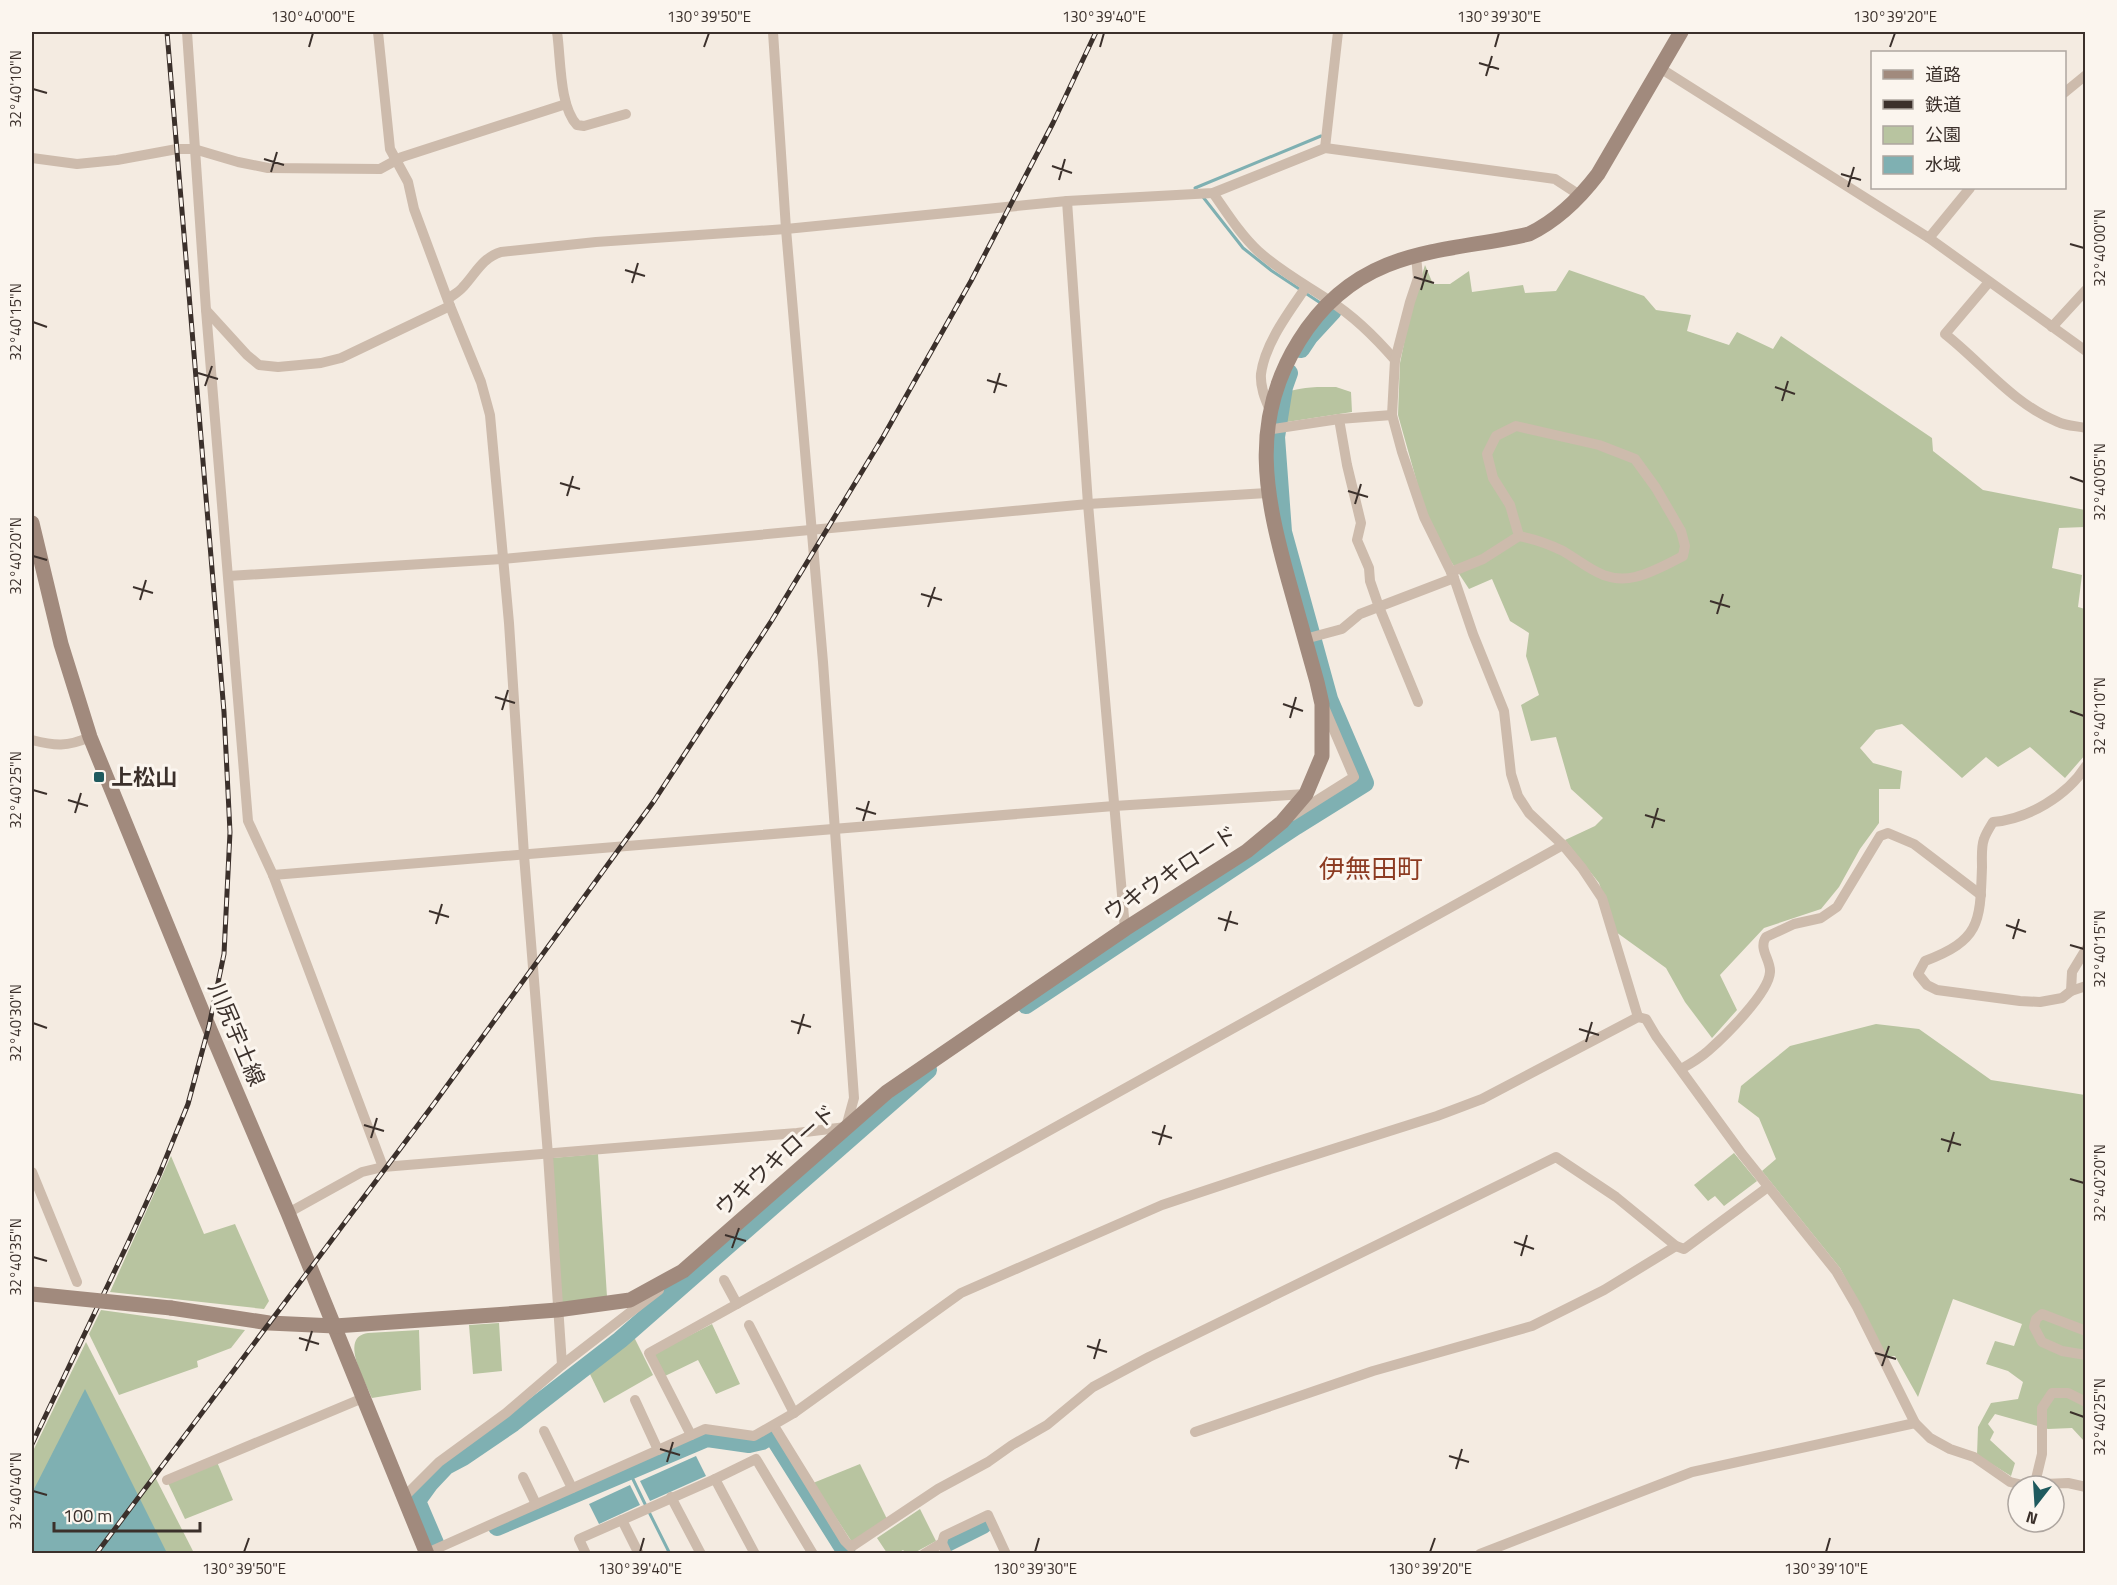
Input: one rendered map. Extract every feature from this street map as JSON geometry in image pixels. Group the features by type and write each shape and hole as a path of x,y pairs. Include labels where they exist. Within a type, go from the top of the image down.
{"street":[{"path":"187,32 206,310 248,821 273,875 383,1167"},
{"path":"378,32 390,149 408,182 414,208 481,382 490,415 509,623 562,1365"},
{"path":"558,32 566,104 570,117 577,125 584,126 627,114"},
{"path":"288,1213 362,1172 383,1167 548,1155 846,1127 854,1098 812,528 786,229 773,32"},
{"path":"1326,148 1338,32"},
{"name":"ウキウキロード","path":"32,1294 171,1308 269,1323 335,1326 557,1310 630,1300 683,1271 887,1092 1125,929 1246,850 1282,822 1306,794 1322,756 1322,704 1275,533 1267,493 1267,430 1270,410 1281,374 1292,352 1313,320 1354,281 1387,265 1416,255 1529,234 1545,227 1581,196 1598,174 1681,32"},
{"path":"1660,68 1929,238 2085,351"},
{"path":"2066,91 2085,75"},
{"path":"32,158 77,164 117,160 177,149 194,149 268,168 380,169 397,162 402,157 566,104"},
{"path":"206,310 259,365 278,367 321,363 341,358 449,302 483,261 492,254 501,252 596,242 786,229 1067,201 1213,193 1326,148 1555,179 1581,196"},
{"path":"1929,238 1969,189"},
{"path":"1213,193 1237,227 1258,251 1306,287 1331,301 1358,321 1395,360"},
{"path":"1067,201 1088,504 1125,929"},
{"path":"1416,255 1418,278 1395,360 1392,415 1402,452 1424,517 1452,575 1504,711 1511,774 1518,796 1529,813 1563,845 1582,868 1602,898 1638,1017"},
{"path":"1989,282 1945,334 2030,407 2059,423 2085,428"},
{"path":"1270,410 1263,395 1262,374 1271,342 1306,287"},
{"path":"2052,327 2085,290"},
{"path":"1267,430 1339,418 1392,415"},
{"path":"1339,418 1347,465 1361,523 1357,540 1369,568 1370,581 1379,607 1418,702"},
{"path":"1305,639 1342,629 1360,615 1452,575 1519,536 1537,540 1562,551 1607,578 1634,577 1657,569 1683,556 1685,546 1681,531 1656,488 1635,459 1599,445 1516,426 1497,436 1487,454 1493,478 1510,505 1519,536"},
{"path":"228,576 502,559 812,528 1088,504 1267,493"},
{"name":"川尻宇土線","path":"32,523 61,644 90,738 427,1553"},
{"path":"1282,822 1354,777 1322,704"},
{"path":"32,740 45,744 72,745 90,738"},
{"path":"2085,766 2079,776 2044,805 2009,821 1993,822 1983,840 1981,912 1974,927 1961,943 1924,961 1918,974 1927,985 1937,990 2020,1001 2040,1002 2061,998 2085,986"},
{"path":"273,875 1114,806 1306,794"},
{"path":"1681,1069 1707,1053 1764,991 1770,971 1764,950 1763,941 1766,937 1794,924 1821,918 1837,907 1880,836 1888,833 1914,844 1981,895"},
{"path":"691,1435 649,1353 1563,845"},
{"path":"2071,992 2072,972 2085,949"},
{"path":"427,1553 705,1429 754,1436 794,1413 961,1293 1162,1205 1437,1116 1482,1099 1638,1017 1647,1019 1656,1036 1768,1187 1836,1271 1857,1306 1915,1423 1930,1438 1950,1449 1974,1457 2006,1479"},
{"path":"774,1426 845,1541 853,1550 938,1489 988,1462 1047,1425 1093,1386 1556,1157 1616,1197 1684,1250 1768,1187"},
{"path":"32,1172 77,1282"},
{"path":"1196,1432 1373,1371 1532,1326 1604,1290 1676,1246"},
{"path":"404,1497 439,1462 506,1413 562,1365 683,1271"},
{"path":"724,1280 737,1304"},
{"path":"2085,1331 2042,1314 2036,1319 2034,1327 2042,1342 2062,1351 2085,1354"},
{"path":"749,1325 794,1413"},
{"path":"2037,1474 2042,1454 2043,1408 2052,1393 2068,1393 2085,1402"},
{"path":"167,1480 363,1398"},
{"path":"635,1400 658,1449"},
{"path":"1480,1554 1692,1472 1915,1423"},
{"path":"544,1431 572,1488"},
{"path":"586,1554 579,1539 756,1459 813,1554"},
{"path":"523,1477 536,1504"},
{"path":"715,1479 755,1554"},
{"path":"2066,1483 2085,1487"},
{"path":"671,1497 701,1554"},
{"path":"947,1554 942,1543 944,1536 988,1515 1006,1554"},
{"path":"622,1520 639,1554"},
{"path":"924,1554 942,1543"}],"green space":[{"path":"1425,265 1433,284 1450,284 1469,271 1472,292 1523,285 1525,293 1556,291 1569,270 1644,296 1656,310 1691,315 1687,331 1729,345 1737,332 1773,349 1781,336 1932,438 1933,451 1983,490 2085,510 2085,527 2059,528 2052,568 2082,575 2078,607 2085,609 2085,755 2065,778 2030,747 1998,767 1986,757 1962,778 1902,724 1876,730 1860,748 1873,763 1902,771 1900,789 1879,789 1879,823 1860,849 1839,887 1821,909 1764,928 1720,975 1737,1010 1712,1038 1685,1002 1666,968 1616,932 1599,883 1565,840 1595,826 1603,818 1571,789 1556,737 1531,741 1521,705 1539,695 1526,656 1529,633 1510,621 1492,579 1469,589 1448,557 1425,511 1398,415 1400,363 1409,319"},
{"path":"1336,387 1351,392 1352,412 1274,424 1279,405 1285,394 1297,389"},
{"path":"1876,1024 1919,1029 1991,1080 2085,1095 2085,1441 2072,1428 2048,1429 1995,1414 1988,1424 1994,1432 1990,1440 2015,1463 2012,1474 2008,1474 1977,1455 1978,1427 1991,1403 2018,1399 2023,1382 2008,1371 1986,1364 1995,1341 2014,1346 2022,1324 1953,1299 1918,1397 1895,1356 1887,1357 1840,1268 1762,1171 1776,1159 1759,1118 1738,1102 1741,1086 1790,1046"},
{"path":"1734,1153 1757,1181 1724,1206 1715,1196 1708,1201 1694,1185"},
{"path":"598,1154 607,1297 560,1305 552,1158"},
{"path":"171,1156 204,1234 235,1224 269,1301 264,1309 110,1292"},
{"path":"101,1310 245,1330 231,1348 197,1361 198,1367 119,1395 89,1334"},
{"path":"499,1323 502,1371 473,1374 469,1325"},
{"path":"712,1324 740,1384 716,1394 698,1360 665,1376 653,1354"},
{"path":"419,1330 421,1390 372,1398 356,1361 354,1351 359,1336 368,1333"},
{"path":"634,1337 653,1375 604,1403 588,1370"},
{"path":"86,1342 194,1553 32,1553 32,1453"},
{"path":"217,1462 233,1500 185,1519 168,1483"},
{"path":"860,1464 887,1519 852,1542 813,1483"},
{"path":"920,1509 936,1541 914,1553 906,1553 903,1550 898,1553 887,1553 877,1538"}],"water":[{"path":"85,1389 167,1553 32,1553 32,1493"},
{"path":"696,1456 706,1476 650,1501 640,1481"},
{"path":"630,1485 640,1505 599,1524 589,1504"}],"waterway":[{"path":"1197,190 1195,188 1321,136"},
{"path":"1203,197 1243,248 1272,271 1322,304"},
{"path":"1301,349 1333,311"},
{"path":"1026,1005 1296,826 1365,783 1329,699 1283,532 1276,437 1284,387 1289,373"},
{"path":"435,1543 417,1501 446,1466 513,1423 620,1340 928,1070"},
{"path":"497,1527 707,1438 749,1444 762,1441 772,1435 847,1554"},
{"path":"629,1471 646,1506"},
{"path":"649,1512 670,1554"},
{"path":"947,1543 983,1525"}],"railway":[{"path":"32,1444 128,1243 188,1104 209,1026 224,954 230,832 224,712 167,32"},
{"path":"96,1554 433,1105 654,801 772,620 883,437 971,281 1053,123 1096,32"}],"place":[{"name":"上松山","path":"99,777"}],"district":[{"name":"伊無田町","path":"1371,869"}]}
